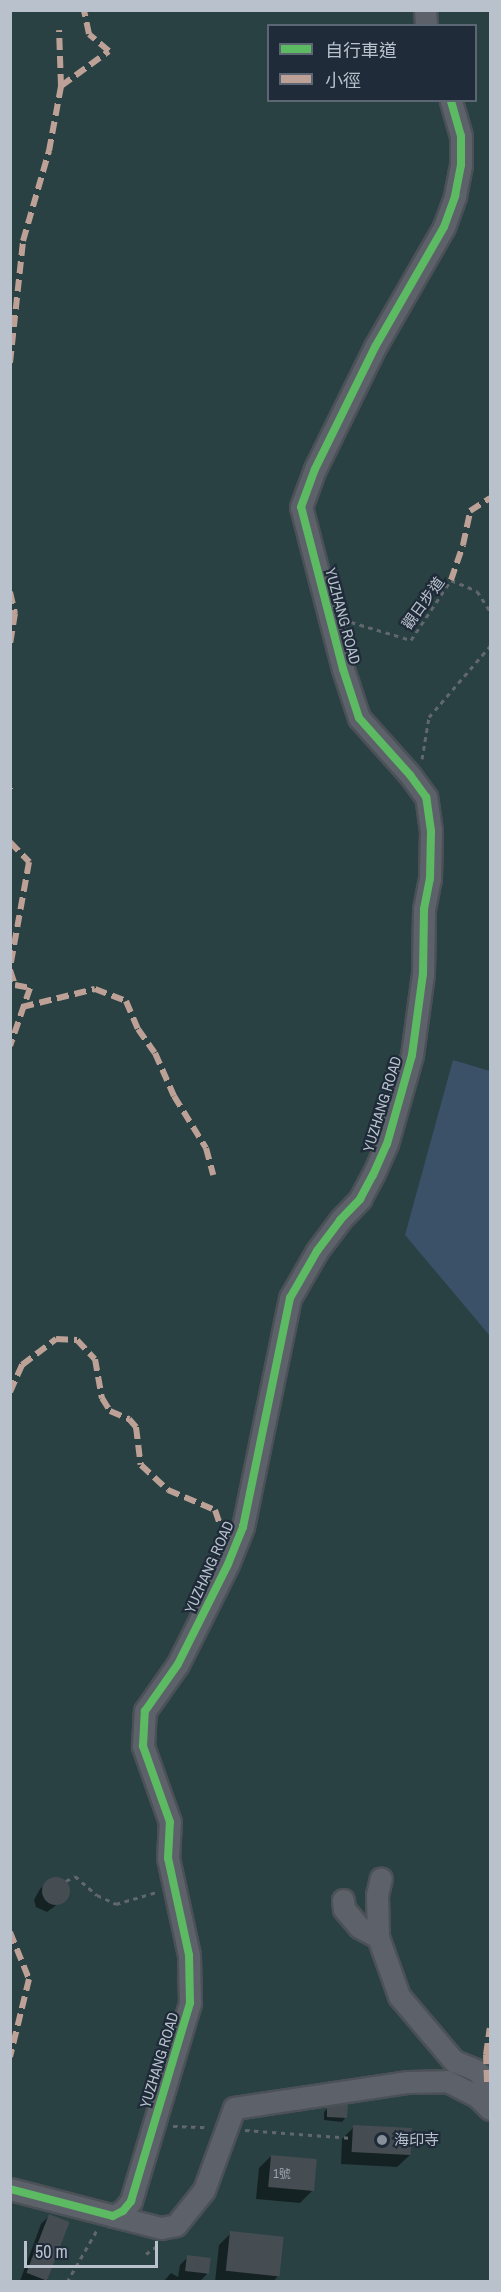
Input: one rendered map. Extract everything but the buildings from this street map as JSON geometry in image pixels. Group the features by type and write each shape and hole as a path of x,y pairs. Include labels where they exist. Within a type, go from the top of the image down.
{"street":[{"name":"YUZHANG ROAD","path":"113,2216 123,2211 131,2201 190,2002 189,1955 168,1858 170,1822 143,1746 145,1711 178,1664 228,1564 243,1527 290,1298 317,1251 340,1220 360,1199 390,1133 412,1055 423,974 424,909 430,879 430,817 426,797 411,775 359,718 329,617 301,507 315,469 375,348 444,227 455,196 461,165 460,136 452,102"},
{"path":"10,2188 161,2228 176,2225 204,2190 234,2108 408,2082 447,2081 484,2103 487,2082 476,2070 453,2061 399,1996 378,1937 377,1895 381,1878"},
{"path":"343,1900 344,1909 359,1928 378,1937"}],"path":[{"path":"411,775 423,756 429,717 490,646"},
{"path":"66,1881 75,1876 97,1895 116,1904 176,1888"},
{"path":"153,2125 353,2138"},
{"path":"67,2282 100,2225 107,2230 113,2216"}],"green space":[{"path":"11,11 490,11 490,2281 11,2281"}],"water":[{"path":"453,1060 490,1071 490,1336 405,1235"}],"marked path":[{"path":"61,86 109,51 89,34 84,10"},
{"path":"10,363 23,241 49,151 61,86 59,30"},
{"path":"451,580 463,545 470,511 490,498"},
{"path":"10,592 15,613 10,645"},
{"path":"10,842 29,862 10,968"},
{"path":"10,970 15,985 30,988 10,1046"},
{"path":"22,1007 95,989 126,1001 138,1029 155,1053 174,1096 206,1148 213,1175"},
{"path":"10,1392 22,1365 56,1339 77,1340 95,1359 102,1398 110,1411 129,1419 136,1427 141,1465 168,1490 215,1510 221,1527 243,1527"},
{"path":"10,1932 29,1979 10,2057"},
{"path":"487,2082 486,2055 490,2028"}],"cycle path":[{"path":"10,2189 113,2216 123,2211 131,2201 190,2003 189,1955 168,1858 170,1822 143,1746 145,1711 178,1664 228,1564 243,1527 290,1298 317,1251 340,1220 360,1199 373,1175 387,1144 412,1055 423,974 424,909 430,879 431,831 426,797 410,775 359,718 343,669 301,507 315,469 375,347 444,227 455,196 461,165 461,136 452,102"}],"place":[{"name":"海印寺","path":"382,2140"}]}
